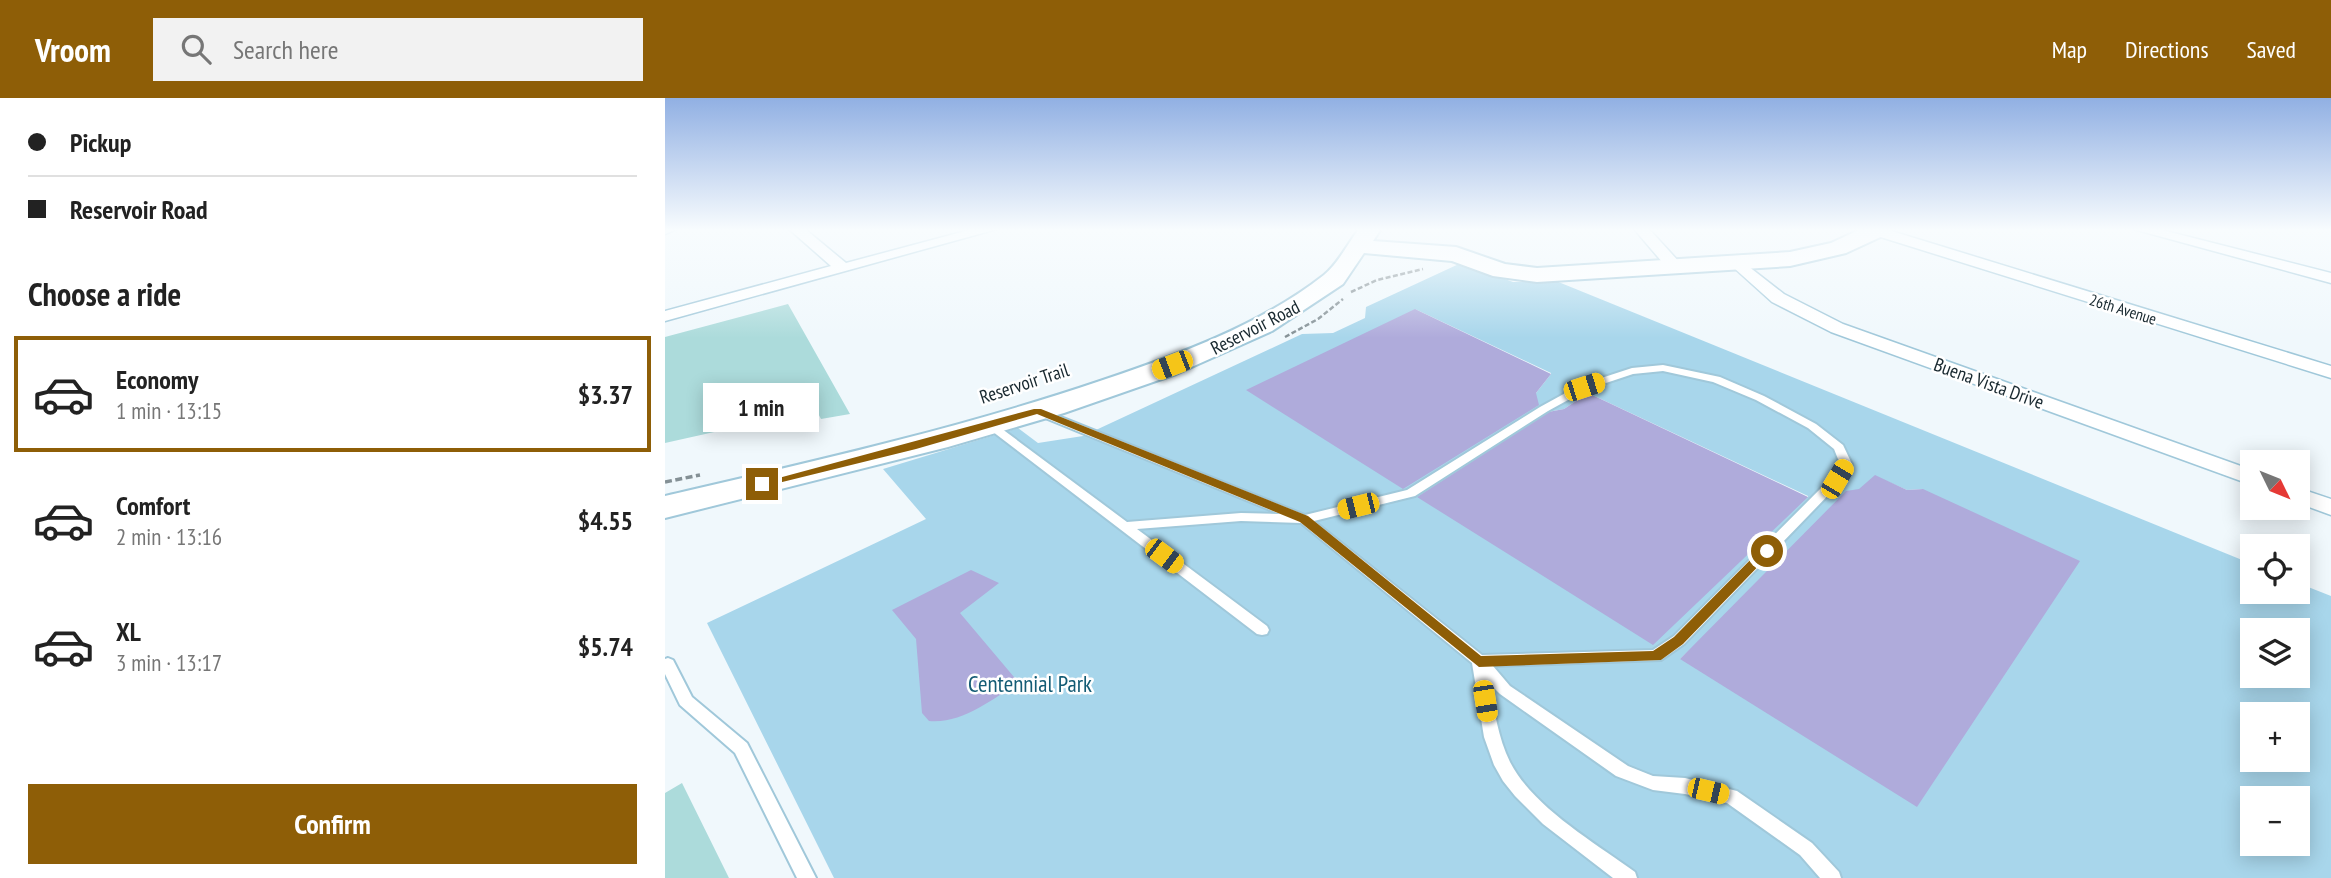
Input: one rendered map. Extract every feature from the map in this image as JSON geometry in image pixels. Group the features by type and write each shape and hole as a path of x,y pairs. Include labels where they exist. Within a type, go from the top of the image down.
{"street":[{"path":"840,265 843,268"},
{"path":"665,316 853,265"},
{"name":"Reservoir Road","path":"665,507 990,425 1126,382 1230,343 1276,321 1337,277 1346,265"},
{"path":"1490,265 1516,274 1709,265"},
{"name":"Buena Vista Drive","path":"1741,265 1778,298 1837,328 2240,474"},
{"name":"26th Avenue","path":"1990,265 2331,372"},
{"path":"2282,265 2331,278"},
{"path":"2310,499 2331,507"}],"lane":[{"path":"1124,526 1241,517 1304,519 1411,493 1544,409 1584,387 1632,371 1663,368 1716,379 1812,426 1839,447 1846,464 1837,479 1679,640 1656,656 1479,661"},
{"path":"1037,411 1304,519 1479,661 1505,690 1622,771 1653,783 1685,786 1731,796 1806,849 1832,878"},
{"path":"990,425 1262,630"},
{"path":"1479,661 1488,720 1507,775 1544,813 1628,878"},
{"path":"668,664 687,701 741,748 807,878"}],"path":[{"path":"665,482 702,475"}],"green space":[{"name":"Centennial Park","path":"1456,265 1468,265 1513,282 1556,281 2240,559 2240,604 2310,604 2310,588 2331,596 2331,878 834,878 707,623 926,519 883,469 1018,428 1038,443 1083,436 1302,334 1333,333 1365,318 1366,307","holes":["1415,309 1551,373 1536,393","1588,393 1808,496 1808,497 1418,497 1548,412 1564,409","1875,476 1907,490 1923,489 1680,659"]}],"shaded area":[{"path":"1415,309 1551,374 1536,393 1539,405 1403,489 1246,390"},
{"path":"1588,393 1808,497 1653,645 1417,497 1548,412 1564,409"},
{"path":"1875,475 1907,490 1923,489 2080,561 1917,807 1680,659 1846,491 1859,489"},
{"path":"971,570 999,583 960,613 1019,683 965,715 942,721 929,721 922,713 916,639 892,610"}],"building":[{"path":"788,304 850,414 821,419 812,402 798,407 795,396 765,402 759,422 665,443 665,337"},
{"path":"682,783 729,878 665,878 665,793"}],"route":[{"path":"762,484 912,447 1037,411 1304,519 1479,661 1656,656 1679,640 1767,551"}]}
